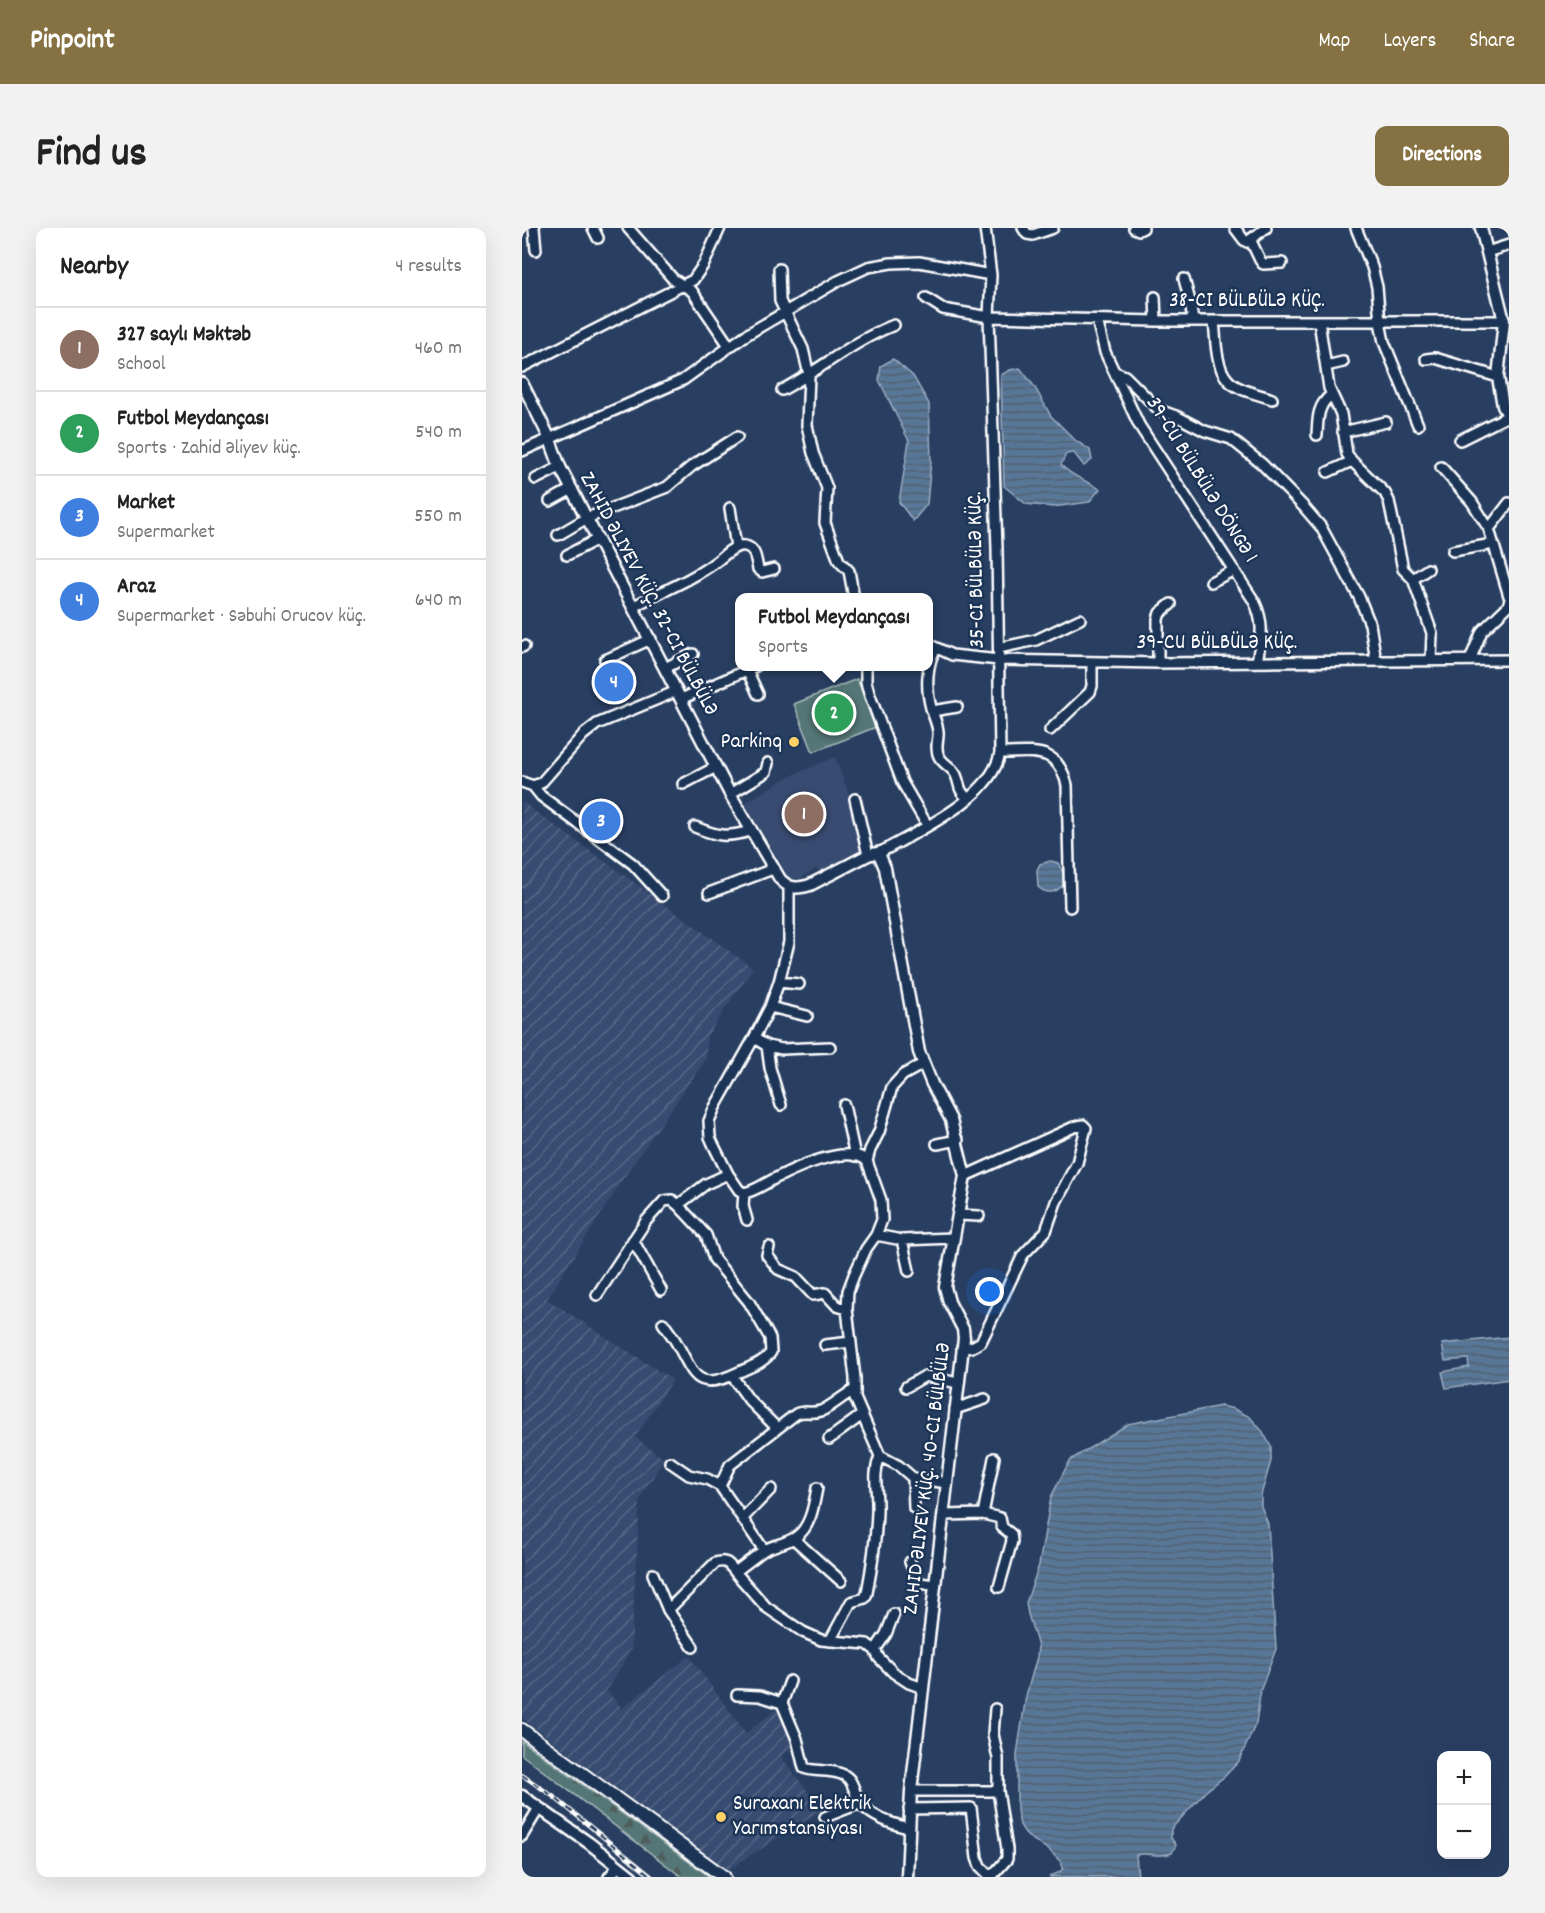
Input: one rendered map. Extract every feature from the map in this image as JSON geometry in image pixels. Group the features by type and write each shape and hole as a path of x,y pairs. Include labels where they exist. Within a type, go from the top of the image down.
{"main road":[{"path":"522,1730 724,1877"}],"street":[{"path":"534,228 536,250"},
{"path":"593,228 598,238"},
{"path":"628,228 673,279 692,291 730,347"},
{"path":"522,367 683,286 697,275 720,228"},
{"name":"35-CI BÜLBÜLƏ KÜÇ.","path":"882,852 979,790 996,770 1000,753 989,317 991,275 985,228"},
{"path":"1023,228 1027,234 1033,235 1053,228"},
{"path":"1134,228 1140,230 1143,228"},
{"path":"1235,228 1244,240 1251,241 1266,228"},
{"path":"1356,228 1372,267 1377,287 1384,342 1418,425"},
{"path":"1460,440 1508,416 1503,406 1498,377 1506,328 1481,228"},
{"path":"1251,241 1263,264 1282,263"},
{"path":"1487,252 1509,245"},
{"path":"522,451 549,437 675,384 786,311 854,273 878,264 919,262 991,275"},
{"path":"779,269 780,301 803,349 809,375 807,425 813,453 827,488 825,523 839,561 849,571 853,593"},
{"path":"1184,279 1193,321"},
{"path":"1155,297 1156,321"},
{"name":"38-CI BÜLBÜLƏ KÜÇ.","path":"926,298 943,309 989,317 1156,321 1380,322 1506,328"},
{"name":"39-CU BÜLBÜLƏ DÖNGƏ 1","path":"1097,320 1105,351 1139,425 1261,615 1262,630 1257,662"},
{"path":"1214,321 1222,369 1228,381 1272,399"},
{"path":"1319,321 1331,395 1338,404 1341,414 1347,454 1385,493 1389,501 1403,569 1413,579 1432,633 1431,660"},
{"path":"782,390 873,333 894,326"},
{"path":"1426,358 1435,358 1498,377"},
{"path":"1326,366 1343,362"},
{"path":"1114,372 1125,376 1159,410 1205,431 1227,437 1241,446 1303,506 1321,527 1359,597 1370,624 1376,661"},
{"name":"ZAHID ƏLIYEV KÜÇ. 32-CI BÜLBÜLƏ","path":"522,383 549,437 560,467 730,794 773,869 789,887"},
{"path":"1317,435 1318,411 1331,395"},
{"path":"1343,432 1386,422"},
{"path":"558,535 587,518 667,487 692,466 737,437"},
{"path":"1328,472 1352,461"},
{"path":"536,479 560,467"},
{"path":"1441,467 1472,502 1489,529 1509,596"},
{"path":"550,501 572,489"},
{"path":"1489,529 1509,503"},
{"path":"730,508 736,547"},
{"path":"567,555 598,539"},
{"path":"1453,551 1492,544"},
{"path":"634,606 705,569 736,547 744,545 750,548 755,554 758,569 762,572 774,569"},
{"path":"1413,579 1428,568"},
{"path":"1211,582 1234,570"},
{"path":"1470,660 1482,631 1509,602"},
{"path":"1158,663 1158,619 1160,613 1171,604"},
{"path":"999,648 1036,640 1080,619"},
{"path":"605,660 651,639"},
{"name":"39-CU BÜLBÜLƏ KÜÇ.","path":"933,646 959,657 999,660 1158,663 1509,660"},
{"path":"665,668 693,654"},
{"path":"1050,730 1090,692 1092,662"},
{"path":"533,786 546,779 583,735 597,723 743,671"},
{"path":"752,671 758,694"},
{"path":"866,671 869,693 902,782 927,825"},
{"path":"930,671 929,700 938,730 936,743 939,756 956,775 959,790 968,799"},
{"path":"932,711 957,707"},
{"path":"1000,753 1044,753 1052,757 1064,774 1067,785 1070,907"},
{"path":"730,794 766,772 768,763"},
{"path":"682,784 716,767"},
{"path":"522,782 533,786 541,796 633,864 662,896"},
{"path":"855,799 868,855"},
{"path":"695,827 716,835 727,836 750,831"},
{"path":"744,1193 739,1190 728,1174 710,1137 710,1121 715,1107 770,1006 779,981 789,942 789,887 801,888 810,885 868,855 882,852 880,856 885,868 916,1040 923,1064 951,1120 958,1140 965,1176 945,1287 949,1302 963,1329 962,1348 945,1515 909,1809 907,1877"},
{"path":"709,893 773,869"},
{"path":"779,981 799,984"},
{"path":"770,1006 807,1017"},
{"path":"754,1038 767,1046 794,1049 830,1047"},
{"path":"767,1046 770,1068 781,1105"},
{"path":"867,1161 879,1132 892,1087 903,1075 923,1064"},
{"path":"844,1105 855,1156"},
{"path":"962,1348 972,1347 981,1342 1023,1256 1046,1231 1056,1202 1079,1157 1086,1128 1083,1125 1074,1127 965,1176"},
{"path":"937,1144 958,1140"},
{"path":"744,1193 798,1168 837,1156 855,1156 867,1161 875,1180 882,1220 876,1235 866,1249 849,1291 847,1310 857,1405 880,1456 913,1478 947,1483"},
{"path":"678,1205 706,1184 728,1174"},
{"path":"744,1193 743,1206 747,1220"},
{"path":"597,1295 646,1221 664,1201 672,1200 706,1235 714,1259 749,1302 770,1338 771,1352 769,1356 732,1376 713,1381 695,1377 677,1343 663,1323"},
{"path":"958,1215 979,1216"},
{"path":"876,1235 902,1240 953,1238"},
{"path":"633,1240 661,1290"},
{"path":"902,1240 909,1271"},
{"path":"769,1247 767,1255 778,1269 796,1277 813,1295 825,1293 837,1306 847,1310"},
{"path":"825,1345 851,1342"},
{"path":"732,1376 749,1400 777,1428"},
{"path":"906,1387 925,1376 958,1383"},
{"path":"720,1486 730,1465 777,1428 800,1412 822,1410 844,1394 855,1390"},
{"path":"955,1409 985,1399"},
{"path":"829,1439 862,1415"},
{"path":"830,1641 851,1602 865,1598 867,1593 877,1515 878,1489 875,1468 880,1456"},
{"path":"983,1514 994,1458"},
{"path":"670,1462 689,1475 707,1479 720,1486 764,1550"},
{"path":"913,1478 914,1508"},
{"path":"735,1572 764,1550 799,1535 814,1508 817,1488"},
{"path":"742,1518 771,1489"},
{"path":"945,1515 983,1514 1000,1518 1002,1527 1012,1538 999,1587"},
{"path":"794,1539 842,1581"},
{"path":"668,1610 715,1563 722,1560 727,1562 766,1607 814,1638 861,1642 875,1650 879,1658 894,1673 909,1683 923,1688"},
{"path":"910,1562 919,1583 935,1585"},
{"path":"653,1574 668,1610 693,1647"},
{"path":"875,1650 886,1634 894,1614"},
{"path":"790,1682 782,1703 797,1738 804,1768 836,1773 849,1779 861,1803 887,1821 908,1828"},
{"path":"737,1695 760,1696 782,1703"},
{"path":"909,1809 971,1808 974,1838 981,1866 991,1877 1007,1859 998,1791 998,1758 993,1734 994,1709"},
{"path":"911,1791 998,1791"},
{"path":"522,1796 632,1877"},
{"path":"825,1818 861,1803"},
{"path":"522,1836 539,1808"},
{"path":"609,1877 618,1866"}],"shaded area":[{"path":"893,359 913,376 929,404 931,460 927,504 913,521 899,502 909,441 879,380 881,366"},
{"path":"1020,368 1034,386 1051,416 1075,440 1090,450 1092,460 1084,466 1074,453 1066,454 1061,465 1100,489 1089,502 1053,507 1026,504 1004,486 1001,375"},
{"path":"835,757 861,826 865,849 821,874 817,868 799,879 792,880 745,803 786,778"},
{"path":"522,802 753,968 707,1036 706,1059 629,1170 547,1299 673,1380 635,1437 664,1459 640,1499 631,1649 607,1691 622,1708 689,1656 746,1733 776,1710 792,1733 793,1746 781,1757 822,1810 725,1872 670,1828 522,1718"},
{"path":"1051,861 1058,863 1063,873 1063,885 1057,890 1048,892 1038,887 1037,870 1040,864"},
{"path":"1509,1337 1509,1379 1446,1388 1442,1372 1469,1367 1468,1359 1445,1361 1442,1344"},
{"path":"1221,1406 1234,1409 1250,1417 1263,1432 1271,1447 1271,1461 1261,1495 1261,1506 1268,1524 1276,1649 1261,1689 1256,1723 1239,1761 1205,1792 1171,1829 1171,1838 1176,1845 1172,1853 1136,1855 1138,1877 1049,1877 1063,1868 1061,1862 1049,1850 1027,1836 1020,1825 1017,1811 1017,1754 1026,1696 1038,1646 1026,1603 1039,1565 1051,1497 1072,1459 1128,1424"}],"green space":[{"path":"857,679 876,727 813,752 794,704"},
{"path":"522,1741 710,1877 682,1877 522,1755"}],"railway":[{"path":"522,1775 554,1797 652,1877"}],"place":[{"name":"Araz","path":"614,682"},
{"name":"Futbol Meydançası","path":"834,713"},
{"name":"Parkinq","path":"794,742"},
{"name":"327 saylı Məktəb","path":"804,814"},
{"name":"Market","path":"601,821"},
{"name":"Suraxanı Elektrik Yarımstansiyası","path":"721,1817"}]}
